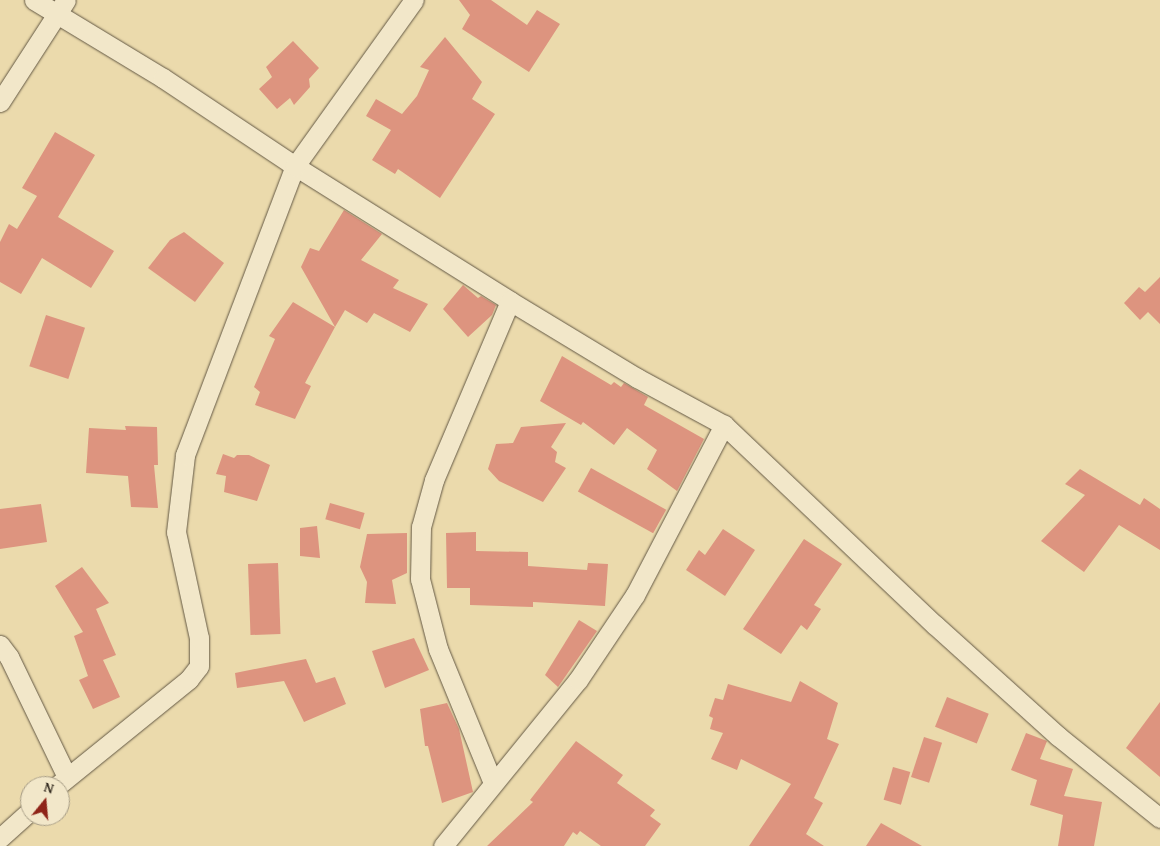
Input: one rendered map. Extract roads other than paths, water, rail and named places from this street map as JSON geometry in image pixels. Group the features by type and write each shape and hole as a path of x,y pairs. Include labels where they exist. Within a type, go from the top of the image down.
{"street":[{"path":"34,0 62,6 164,78 295,166 637,378 724,425 942,632 1058,736 1160,818"},
{"path":"68,776 189,679 199,666 199,638 176,532 185,455 295,166 414,0"},
{"path":"0,102 62,6"},
{"path":"493,783 438,649 420,579 421,527 434,480 510,301"},
{"path":"443,846 578,680 635,595 724,425"},
{"path":"0,644 9,657 60,776"},
{"path":"0,838 20,820"}]}
